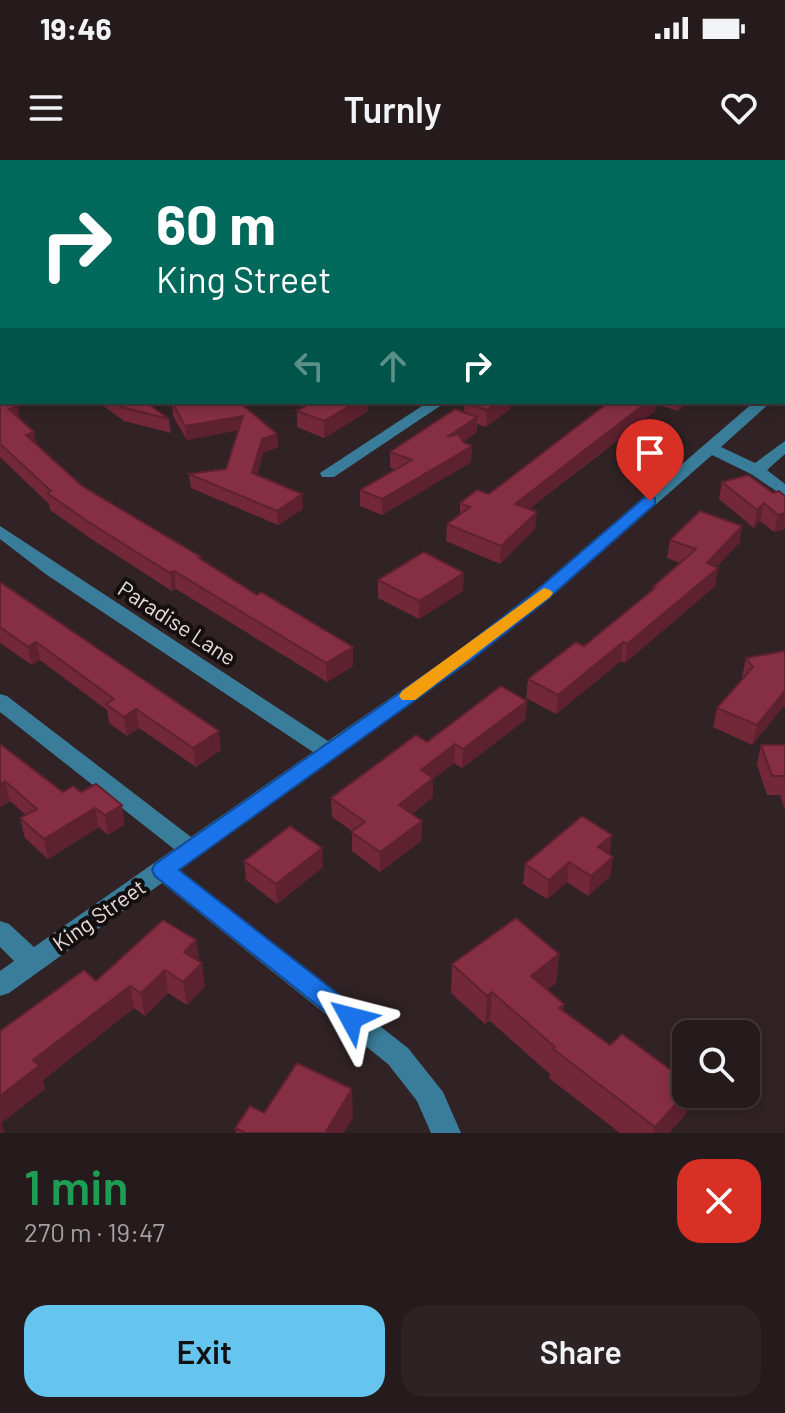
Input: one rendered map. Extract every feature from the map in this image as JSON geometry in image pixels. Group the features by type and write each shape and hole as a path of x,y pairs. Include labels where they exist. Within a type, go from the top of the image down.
{"street":[{"path":"328,473 435,404"},
{"name":"King Street","path":"0,985 464,656 536,600 761,404"},
{"path":"757,470 785,446"},
{"path":"711,448 757,470 785,492"},
{"name":"Paradise Lane","path":"0,531 54,571 329,752"},
{"path":"0,701 193,851"},
{"path":"163,870 398,1056 424,1084 440,1112 446,1133"},
{"path":"0,931 32,962"}],"building":[{"path":"0,404 15,404 17,406 9,409 34,432 26,435 82,486 201,557 257,595 261,592 353,647 326,663 90,523 47,493 51,491 0,444"},
{"path":"118,404 149,404 169,419"},
{"path":"173,404 241,404 277,434 262,439 252,473 302,494 277,511 189,474 226,469 243,416 185,426"},
{"path":"309,404 353,404 324,421 297,411"},
{"path":"468,404 495,404 487,410"},
{"path":"606,404 644,404 515,504 537,512 501,546 447,524 470,507 460,503 477,490 489,494"},
{"path":"455,409 477,417 447,437 458,434 464,443 472,446 382,499 360,490 412,460 390,452"},
{"path":"748,475 773,493 779,491 785,496 785,513 778,515 764,503 757,510 722,482"},
{"path":"700,511 742,526 707,563 718,568 627,644 623,642 558,695 528,679 576,642 584,646 655,588 696,549 670,540"},
{"path":"424,552 464,573 419,601 378,580"},
{"path":"0,582 219,731 193,748 136,709 124,717 106,704 114,699 36,642 28,647 0,627"},
{"path":"785,651 785,691 757,725 717,708 753,667 746,658"},
{"path":"501,686 527,701 463,749 455,744 421,770 433,778 399,805 422,821 380,852 351,832 365,822 331,798 416,735 427,742"},
{"path":"0,744 63,792 73,786 81,792 96,784 122,805 105,815 95,808 44,839 20,818 37,809 5,781 0,784"},
{"path":"761,745 785,745 785,776 772,776"},
{"path":"582,816 612,835 598,847 613,857 591,876 569,862 549,880 525,864"},
{"path":"290,826 322,848 276,884 244,861"},
{"path":"516,918 559,954 531,976 564,1004 559,1008 610,1045 622,1034 672,1071 672,1108 655,1127 553,1049 555,1047 492,992 487,996 452,964"},
{"path":"163,920 196,940 184,952 202,963 183,982 165,970 141,993 130,986 33,1060 39,1066 0,1096 0,1031 84,970 96,981"},
{"path":"297,1063 352,1089 325,1133 246,1133 235,1128 250,1106 264,1113"}],"slow traffic":[{"path":"408,696 544,593"}],"route":[{"path":"351,1018 163,870 464,656 536,600 650,501"}]}
